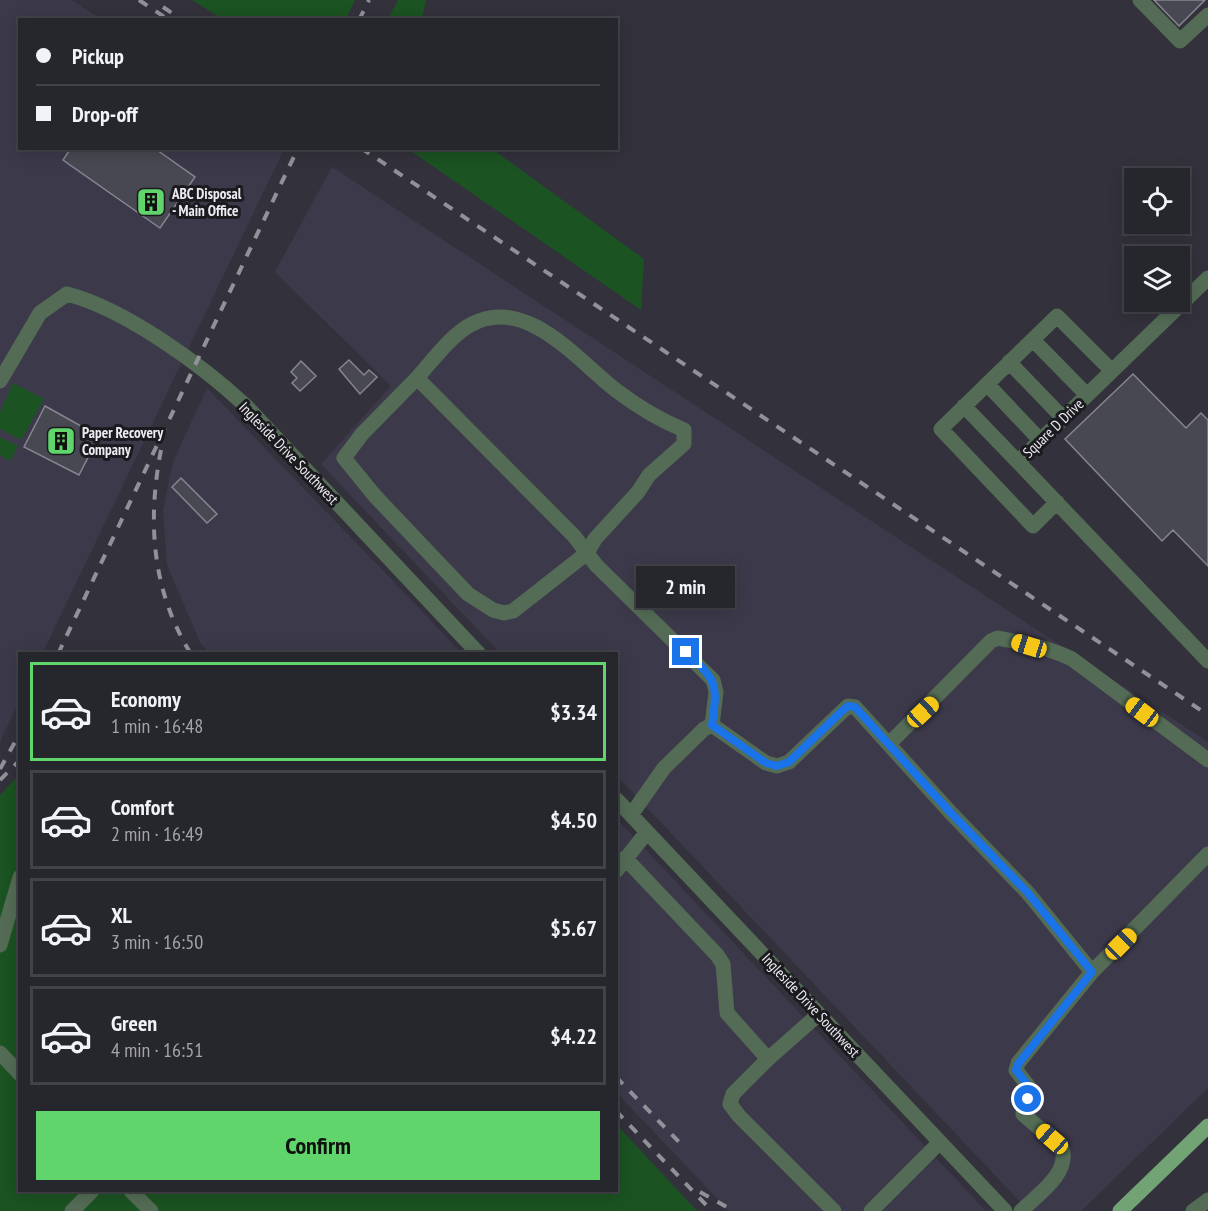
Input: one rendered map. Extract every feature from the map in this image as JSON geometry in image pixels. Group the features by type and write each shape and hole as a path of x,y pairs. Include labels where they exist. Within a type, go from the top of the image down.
{"main road":[{"path":"1120,1211 1208,1126"}],"street":[{"path":"1140,0 1180,42 1208,15"},
{"name":"Square D Drive","path":"1208,278 1018,462 1208,661"},
{"name":"Ingleside Drive Southwest","path":"0,381 40,313 67,294 90,300 195,363 246,406 477,652"},
{"path":"1057,502 1033,526 941,429 1058,316 1112,371"},
{"path":"495,318 515,319 533,325 570,350 644,410 684,430 684,444 650,475 638,492 595,539 587,553 513,610 504,613 493,610 468,594 375,496 344,458 362,434 417,378 459,333 474,323 495,318"},
{"path":"1033,340 1087,395"},
{"path":"1009,362 1063,418"},
{"path":"417,378 713,680 716,692 712,725"},
{"path":"987,384 1040,440"},
{"path":"964,406 1018,462"},
{"path":"890,743 991,641 998,638 1038,649 1052,649 1072,659 1208,760"},
{"path":"712,725 766,763 777,766 789,762 848,706 855,707 890,743 950,812 1028,893 1092,972"},
{"path":"631,815 664,768 704,729 712,725"},
{"name":"Ingleside Drive Southwest","path":"618,802 1005,1211"},
{"path":"618,868 647,832"},
{"path":"1021,1211 1059,1173 1064,1155 1062,1148 1023,1114 1029,1087 1016,1070 1018,1064 1092,972 1208,854"},
{"path":"626,858 717,955 723,964 726,980 723,993 727,1013 768,1059"},
{"path":"0,945 18,884"},
{"path":"819,1014 733,1094 730,1104 739,1116 834,1211"},
{"path":"0,1053 18,1072"},
{"path":"871,1211 940,1142"},
{"path":"72,1211 91,1192"},
{"path":"132,1192 151,1211"},
{"path":"1193,1211 1208,1200"}],"shaded area":[{"path":"0,0 71,0 99,18 18,18 18,150 284,150 43,652 18,652 18,703 0,742"},
{"path":"332,167 1208,742 1208,1088 1081,1211 1029,1211 618,777 618,652 499,652 321,464 391,386 275,272"},
{"path":"207,388 460,652 208,652 200,642 167,565 163,511 173,462"},
{"path":"618,820 986,1211 729,1211 618,1094"}],"green space":[{"path":"192,0 355,0 346,18 220,18"},
{"path":"398,0 426,0 422,18 389,18"},
{"path":"409,150 493,150 644,259 641,310"},
{"path":"13,383 44,399 21,440 0,429 0,412"},
{"path":"0,437 18,446 10,461 0,455"},
{"path":"18,776 18,1192 618,1192 618,1126 697,1211 0,1211 0,795"}],"building":[{"path":"1154,0 1205,0 1179,26"},
{"name":"ABC Disposal - Main Office","path":"70,150 157,150 195,177 160,228 63,160"},
{"path":"349,360 364,375 369,370 377,377 360,394 339,369"},
{"path":"301,361 316,376 300,391 292,383 297,378 291,372"},
{"path":"1133,374 1186,428 1201,413 1208,420 1208,566 1173,530 1162,541 1065,439"},
{"name":"Paper Recovery Company","path":"45,406 99,436 79,475 24,447"},
{"path":"181,478 217,514 207,523 172,487"}],"railway":[{"path":"139,0 166,18"},
{"path":"360,18 369,0"},
{"path":"163,7 179,18"},
{"path":"59,652 297,150"},
{"path":"364,150 1208,715"},
{"path":"161,450 154,503 156,555 168,606 190,652"},
{"path":"0,769 18,737"},
{"path":"0,780 18,762"},
{"path":"618,1079 679,1142"},
{"path":"618,1113 712,1211"},
{"path":"700,1192 734,1211"}],"place":[{"name":"ABC Disposal - Main Office","path":"151,202"},
{"name":"Paper Recovery Company","path":"61,441"}],"route":[{"path":"686,652 713,680 716,692 712,725 766,763 777,766 789,762 848,706 855,707 890,743 907,766 1028,893 1092,972 1050,1021 1018,1064 1016,1070 1029,1087 1028,1099"}]}
